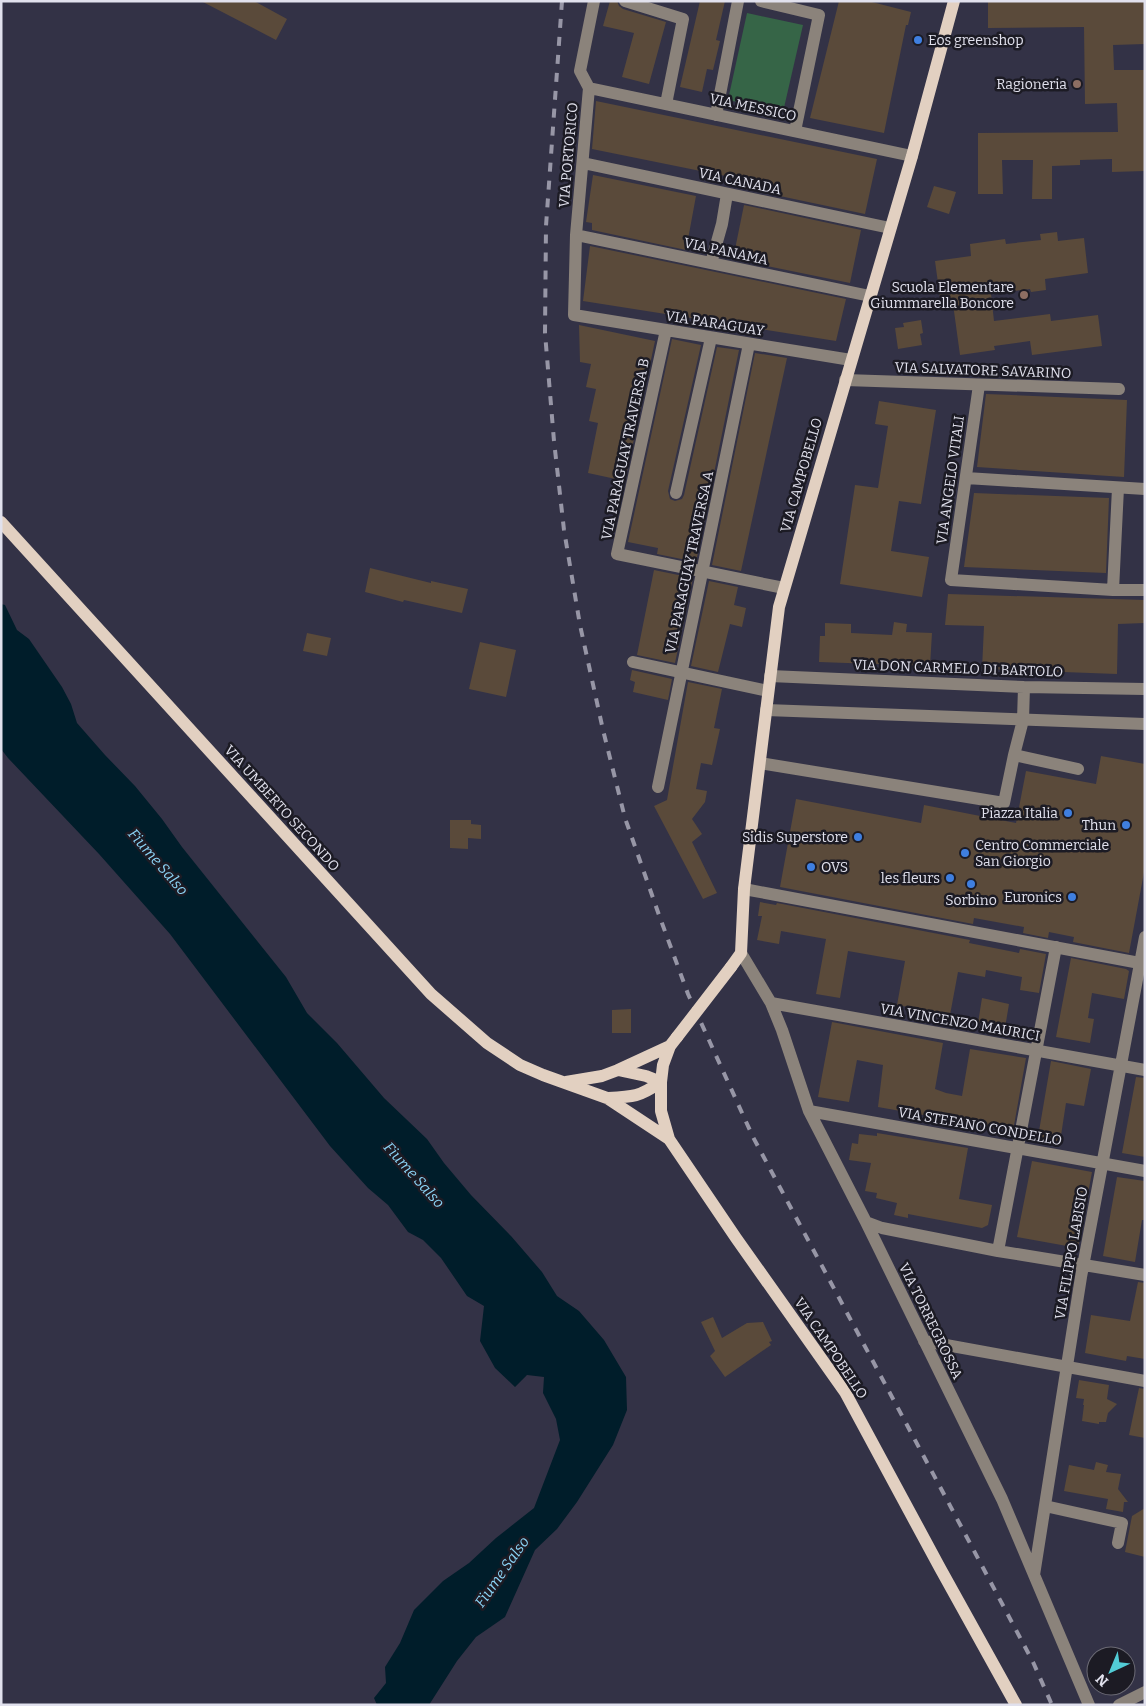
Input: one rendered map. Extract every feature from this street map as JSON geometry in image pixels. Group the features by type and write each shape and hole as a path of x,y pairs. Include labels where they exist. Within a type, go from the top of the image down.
{"main road":[{"name":"VIA CAMPOBELLO","path":"741,953 744,889 779,608 912,156 954,1"},
{"name":"VIA UMBERTO SECONDO","path":"1,522 431,994 487,1044 520,1064 543,1075 607,1098"},
{"path":"566,1082 602,1076 673,1042 741,953"},
{"name":"VIA CAMPOBELLO","path":"673,1042 663,1065 661,1082 661,1111 669,1139 736,1238 845,1392 1016,1705"},
{"path":"618,1070 638,1074 661,1082"},
{"path":"607,1098 632,1097 648,1091 661,1082"},
{"path":"607,1098 669,1139"}],"street":[{"name":"VIA PORTORICO","path":"574,315 576,235 589,88 580,71 594,1"},
{"path":"625,1 683,19 666,104"},
{"path":"716,115 738,1"},
{"path":"763,2 819,15 795,131"},
{"name":"VIA MESSICO","path":"589,88 912,156"},
{"name":"VIA CANADA","path":"583,163 890,228"},
{"path":"711,263 722,224 727,194"},
{"name":"VIA PANAMA","path":"576,235 870,296"},
{"name":"VIA PARAGUAY","path":"574,315 851,360"},
{"name":"VIA PARAGUAY TRAVERSA B","path":"666,330 617,554 784,588"},
{"path":"676,493 711,338"},
{"name":"VIA PARAGUAY TRAVERSA A","path":"658,787 750,344"},
{"name":"VIA SALVATORE SAVARINO","path":"845,380 1120,390"},
{"name":"VIA ANGELO VITALI","path":"979,385 952,580 1113,590"},
{"path":"966,478 1145,489"},
{"path":"1118,488 1113,590 1145,590"},
{"path":"633,662 768,691"},
{"name":"VIA DON CARMELO DI BARTOLO","path":"770,676 1024,687 1145,689"},
{"path":"760,763 1004,803 1023,720 1024,687"},
{"path":"766,710 1145,724"},
{"path":"1014,755 1078,769"},
{"path":"744,889 1142,964"},
{"name":"VIA FILIPPO LABISIO","path":"1034,1575 1083,1266 1142,964 1145,937"},
{"path":"998,1251 1056,947"},
{"name":"VIA TORREGROSSA","path":"741,953 771,1004 782,1030 809,1111 866,1222 1002,1499 1088,1705"},
{"name":"VIA VINCENZO MAURICI","path":"771,1004 1145,1070"},
{"name":"VIA STEFANO CONDELLO","path":"809,1111 1145,1171"},
{"path":"866,1222 882,1228 998,1251 1145,1275"},
{"path":"924,1341 1145,1382"},
{"path":"1045,1506 1122,1523 1118,1543"},
{"path":"1119,1705 1145,1692"}],"green space":[{"path":"747,13 803,25 783,112 728,100"}],"water":[{"name":"Fiume Salso","path":"1,604 5,605 17,630 29,639 62,687 71,704 77,723 135,786 162,819 182,847 286,977 307,1013 337,1043 384,1098 427,1139 471,1195 511,1236 542,1272 557,1296 579,1311 604,1340 626,1377 627,1410 613,1445 577,1502 557,1529 535,1550 505,1617 476,1637 457,1661 429,1705 377,1705 374,1698 386,1683 385,1667 400,1643 414,1610 443,1581 469,1563 496,1538 534,1508 560,1440 556,1419 543,1393 544,1377 527,1375 515,1387 495,1368 480,1341 484,1306 467,1296 441,1258 423,1240 408,1232 388,1205 368,1188 330,1146 170,934 99,854 1,749"}],"building":[{"path":"201,1 254,1 287,19 276,40"},
{"path":"610,1 617,1 623,9 666,22 649,84 622,77 634,33 603,26"},
{"path":"700,1 725,1 716,40 720,41 713,70 707,69 702,92 680,87"},
{"path":"839,1 868,1 911,12 908,25 906,25 884,133 810,118"},
{"path":"1145,1 1145,44 1113,45 1114,70 1145,70 1145,171 1112,172 1112,159 1080,160 1080,165 1052,166 1052,199 1032,199 1033,160 1002,160 1003,194 978,194 978,133 1118,132 1117,103 1085,104 1084,27 988,28 988,2"},
{"path":"596,101 877,159 865,214 747,189 748,186 740,179 592,149"},
{"path":"593,175 696,196 686,250 592,230 592,223 586,222"},
{"path":"934,186 956,192 949,214 927,207"},
{"path":"744,205 861,230 850,283 733,259"},
{"path":"1057,232 1058,241 1084,238 1088,273 1045,279 1046,290 1031,292 1030,289 991,294 994,321 1050,314 1051,321 1098,315 1102,346 1032,355 1030,341 994,346 995,350 960,355 953,304 941,305 935,261 971,256 970,244 1005,239 1006,244 1041,240 1040,234"},
{"path":"590,246 846,299 836,341 583,301"},
{"path":"921,320 923,333 920,334 922,345 898,349 895,328 904,327 903,323"},
{"path":"579,325 655,341 625,481 588,473 598,423 589,421 596,389 586,387 591,364 580,362"},
{"path":"672,339 701,345 668,491 670,499 675,501 682,499 684,495 717,347 739,350 696,562 657,554 658,548 628,542"},
{"path":"755,353 787,358 741,571 712,565"},
{"path":"986,394 1127,400 1124,477 977,467"},
{"path":"879,401 936,410 921,504 899,501 891,551 929,557 922,597 840,584 855,485 878,488 888,426 875,424"},
{"path":"974,493 1109,498 1106,573 964,567"},
{"path":"370,568 431,583 431,581 468,589 462,613 404,600 403,602 365,592"},
{"path":"654,570 693,578 675,663 637,655"},
{"path":"709,581 738,587 734,605 746,608 742,627 730,624 718,672 691,666"},
{"path":"948,594 1145,600 1145,623 1118,624 1117,674 982,669 984,626 945,625"},
{"path":"894,622 907,624 906,632 932,633 930,666 819,662 820,636 825,636 825,623 851,624 851,633 892,635"},
{"path":"307,633 331,638 327,656 303,651"},
{"path":"480,642 516,650 506,697 469,689"},
{"path":"632,670 672,679 668,700 633,692 635,682 630,680"},
{"path":"688,682 722,689 714,728 720,729 712,765 701,763 696,789 707,791 705,802 692,819 702,834 692,842 717,893 703,899 654,806 667,800"},
{"name":"Centro Commerciale San Giorgio","path":"1101,756 1145,764 1145,867 1129,953 1073,942 1074,937 1049,932 1048,938 1023,933 1024,927 974,918 973,924 780,887 796,799 921,823 924,805 1016,823 1026,771 1096,784"},
{"path":"450,820 471,820 471,824 481,825 481,839 468,838 468,849 450,848"},
{"path":"760,902 776,905 777,903 970,940 969,943 1019,953 1020,949 1046,954 1039,993 1020,990 1022,977 986,970 985,977 958,972 950,1015 897,1005 905,961 848,951 840,998 816,994 826,939 781,931 779,944 757,940 762,916 758,916"},
{"path":"1071,958 1129,971 1124,999 1092,993 1088,1018 1094,1019 1090,1043 1056,1037"},
{"path":"982,998 1009,1004 1005,1028 978,1023"},
{"path":"631,1009 631,1033 612,1033 612,1010"},
{"path":"832,1022 943,1043 935,1089 962,1096 970,1049 1026,1058 1013,1131 878,1107 883,1065 857,1060 849,1102 818,1097"},
{"path":"1051,1061 1091,1069 1084,1106 1066,1103 1060,1142 1038,1137"},
{"path":"1136,1077 1145,1078 1145,1157 1122,1153"},
{"path":"877,1133 968,1148 959,1199 992,1205 988,1225 982,1228 908,1214 908,1218 894,1215 897,1203 876,1198 877,1193 865,1191 871,1163 849,1160 852,1143 858,1144 859,1134 877,1136"},
{"path":"1032,1161 1092,1172 1078,1248 1017,1237"},
{"path":"1117,1177 1145,1181 1145,1220 1142,1220 1135,1262 1103,1256"},
{"path":"1138,1282 1145,1283 1145,1359 1127,1356 1126,1361 1085,1353 1091,1315 1130,1321"},
{"path":"713,1317 722,1338 747,1323 763,1322 772,1341 769,1342 771,1345 725,1377 710,1356 715,1351 701,1322"},
{"path":"1079,1380 1109,1385 1107,1399 1117,1404 1108,1413 1106,1422 1099,1422 1099,1424 1082,1421 1084,1399 1076,1398"},
{"path":"1139,1388 1145,1389 1145,1438 1129,1435"},
{"path":"1096,1462 1108,1465 1106,1472 1121,1474 1118,1489 1128,1502 1124,1502 1123,1512 1106,1509 1108,1499 1064,1491 1069,1465 1094,1470"},
{"path":"1145,1508 1145,1557 1125,1552 1132,1516"}],"railway":[{"path":"562,1 546,226 545,333 564,530 580,625 625,818 688,994 753,1137 1033,1662 1052,1705"}],"place":[{"name":"Eos greenshop","path":"918,40"},
{"name":"Ragioneria","path":"1077,84"},
{"name":"Scuola Elementare Giummarella Boncore","path":"1024,295"},
{"name":"Piazza Italia","path":"1068,813"},
{"name":"Thun","path":"1126,825"},
{"name":"Sidis Superstore","path":"858,837"},
{"name":"Centro Commerciale San Giorgio","path":"965,853"},
{"name":"OVS","path":"811,867"},
{"name":"les fleurs","path":"950,878"},
{"name":"Sorbino","path":"971,884"},
{"name":"Euronics","path":"1072,897"}]}
